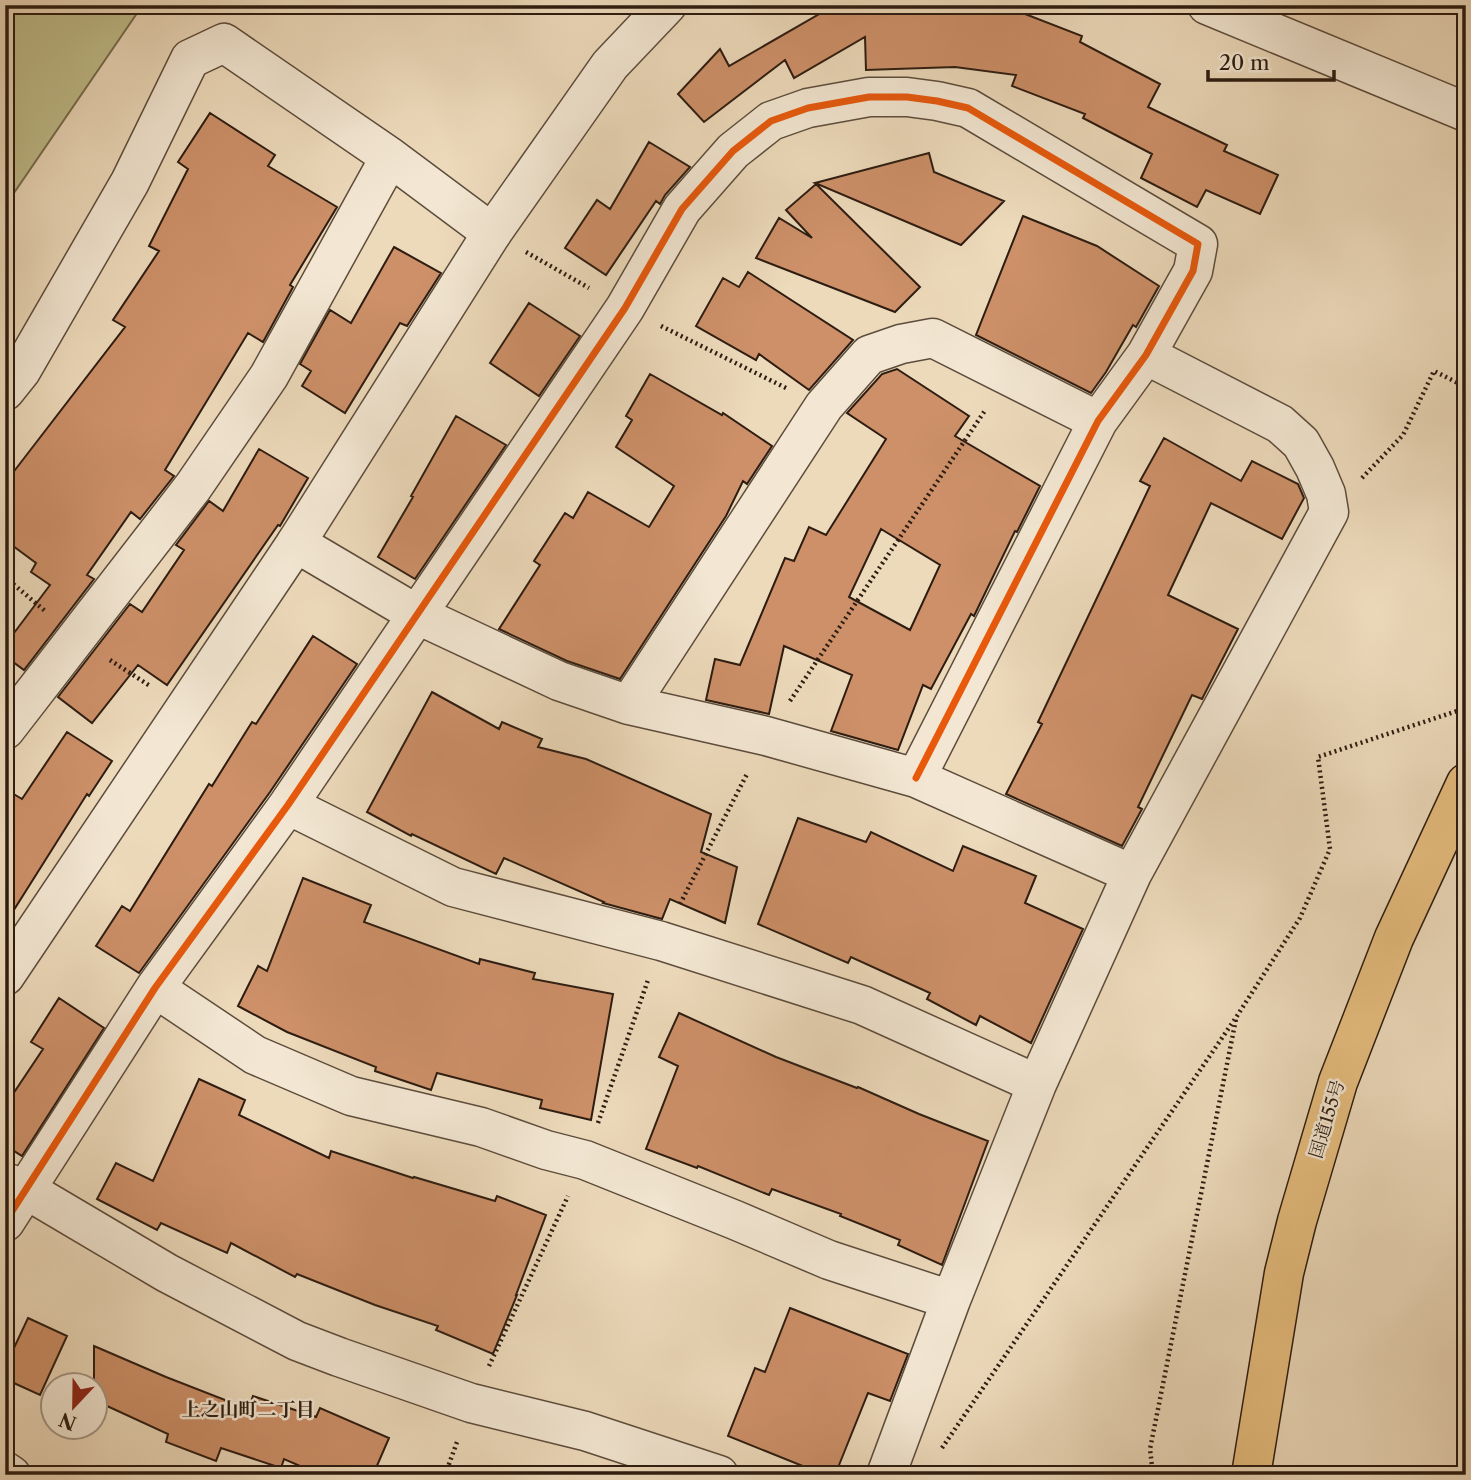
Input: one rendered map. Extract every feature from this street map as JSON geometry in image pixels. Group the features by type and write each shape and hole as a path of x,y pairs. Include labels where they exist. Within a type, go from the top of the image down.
{"highway":[{"name":"国道155号","path":"1251,1475 1284,1273 1338,1082 1394,938 1466,783"}],"street":[{"path":"5,976 296,543 492,233 610,65 667,5"},
{"path":"1207,5 1466,112"},
{"path":"5,391 21,370 131,182 190,59 224,43 390,157 492,233"},
{"path":"5,1222 15,1186 288,804 418,615 625,308 682,209 733,151 771,121 808,108 869,97 907,97 968,108 1198,244 1193,271 1146,355 1098,421 916,778"},
{"path":"5,730 193,487 269,376 390,157"},
{"path":"629,705 824,407 869,355 901,344 933,338 1098,421"},
{"path":"886,1475 951,1300 1037,1084 1132,874 1329,512 1326,494 1315,468 1301,443 1280,424 1146,355"},
{"path":"296,543 418,615 559,681 629,705 766,736 916,778 1132,874"},
{"path":"288,804 453,887 662,941 862,1005 1037,1084"},
{"path":"155,988 255,1055 351,1096 481,1126 546,1150 585,1160 829,1260 951,1300"},
{"path":"15,1186 167,1273 297,1340 471,1403 585,1431 719,1475"},
{"path":"5,1471 11,1475"}],"path":[{"path":"1329,512 1403,435 1434,371 1466,387"},
{"path":"940,1452 1237,1016 1300,918 1330,849 1318,757 1466,708"},
{"path":"1153,1475 1150,1449 1237,1016"}],"shaded area":[{"path":"5,5 144,5 5,206"}],"building":[{"path":"835,5 967,5 1020,12 1082,36 1080,42 1160,84 1148,107 1227,145 1224,151 1278,175 1260,214 1206,190 1197,207 1141,178 1152,154 1083,118 1085,114 1012,86 1016,75 955,67 866,70 865,37 794,78 785,60 704,122 678,94 720,49 729,66"},
{"path":"210,113 275,155 268,166 337,207 290,285 293,287 263,342 248,333 165,470 174,476 140,519 131,512 87,575 94,579 24,670 5,656 5,645 50,585 31,572 36,563 5,540 5,483 125,327 113,320 159,251 149,246 188,169 178,162"},
{"path":"649,142 690,167 660,204 656,201 606,275 565,248 597,200 610,209"},
{"path":"929,153 934,172 1004,201 961,245 815,183"},
{"path":"816,184 920,287 895,312 756,258 779,218 812,238 786,210"},
{"path":"1023,216 1097,246 1159,286 1136,327 1133,325 1091,393 976,335"},
{"path":"394,247 441,273 407,326 400,323 345,413 302,386 311,371 300,364 330,310 351,323"},
{"path":"748,272 853,340 809,390 759,354 756,360 696,326 723,278 739,287"},
{"path":"529,303 580,336 539,396 490,363"},
{"path":"897,369 969,416 955,436 1040,486 974,616 971,614 931,689 923,685 898,750 831,731 852,675 784,646 769,714 706,700 715,659 740,665 785,558 794,561 809,527 826,535 886,439 847,413 882,374","holes":["881,529 940,565 910,630 849,597"]},
{"path":"650,374 722,415 723,413 772,446 747,484 743,481 726,516 620,679 567,661 499,629 540,565 534,561 565,513 573,518 588,492 649,527 674,486 616,447 632,420 626,416"},
{"path":"456,416 506,445 415,579 378,557"},
{"path":"1164,438 1241,481 1252,461 1298,484 1304,498 1282,539 1211,503 1168,595 1238,629 1202,699 1192,695 1138,807 1142,809 1122,846 1006,794 1042,724 1038,722 1150,486 1140,481"},
{"path":"259,449 308,478 280,526 278,525 167,685 138,665 92,723 58,697 130,604 142,612 184,550 176,545 209,501 223,511"},
{"path":"313,636 357,664 270,792 139,973 96,946 122,906 130,911 209,784 212,786 252,722 256,724"},
{"path":"432,692 499,729 502,722 542,739 538,747 586,759 711,814 701,852 737,867 725,923 670,899 662,919 603,903 504,858 496,874 412,834 411,836 367,812"},
{"path":"67,732 112,761 89,796 87,794 5,924 5,789 22,799"},
{"path":"798,818 866,842 871,832 953,871 963,846 1036,876 1025,903 1083,929 1031,1043 980,1016 976,1025 927,999 930,993 851,957 848,963 758,924"},
{"path":"303,878 371,905 364,922 479,964 480,959 535,973 533,979 613,994 591,1120 540,1108 542,1100 437,1073 431,1090 375,1071 376,1067 287,1032 238,1006 258,966 267,971"},
{"path":"59,998 104,1028 22,1156 5,1145 5,1106 43,1049 31,1042"},
{"path":"679,1013 776,1057 858,1087 988,1141 942,1265 898,1245 900,1240 840,1216 841,1214 772,1189 769,1195 698,1166 697,1168 646,1149 678,1066 659,1057"},
{"path":"199,1079 245,1100 239,1115 329,1158 331,1151 495,1201 497,1196 546,1215 493,1354 436,1330 438,1326 297,1274 295,1277 231,1243 227,1253 161,1223 157,1230 97,1199 116,1163 153,1181"},
{"path":"790,1308 908,1354 890,1401 868,1393 835,1475 825,1475 728,1436 755,1368 765,1372"},
{"path":"28,1318 67,1336 51,1372 38,1372 38,1394 5,1379 5,1367"},
{"path":"94,1346 248,1409 253,1396 316,1417 320,1408 389,1438 373,1475 321,1475 284,1459 281,1468 221,1448 216,1461 166,1442 168,1434 108,1406 108,1372 94,1372"}],"cycle path":[{"path":"5,1222 155,988 288,805 625,308 682,209 733,151 771,121 808,108 869,97 907,97 968,108 1198,244 1193,271 1146,355 1098,421 916,778"}],"district":[{"name":"上之山町二丁目","path":"248,1409"}]}
